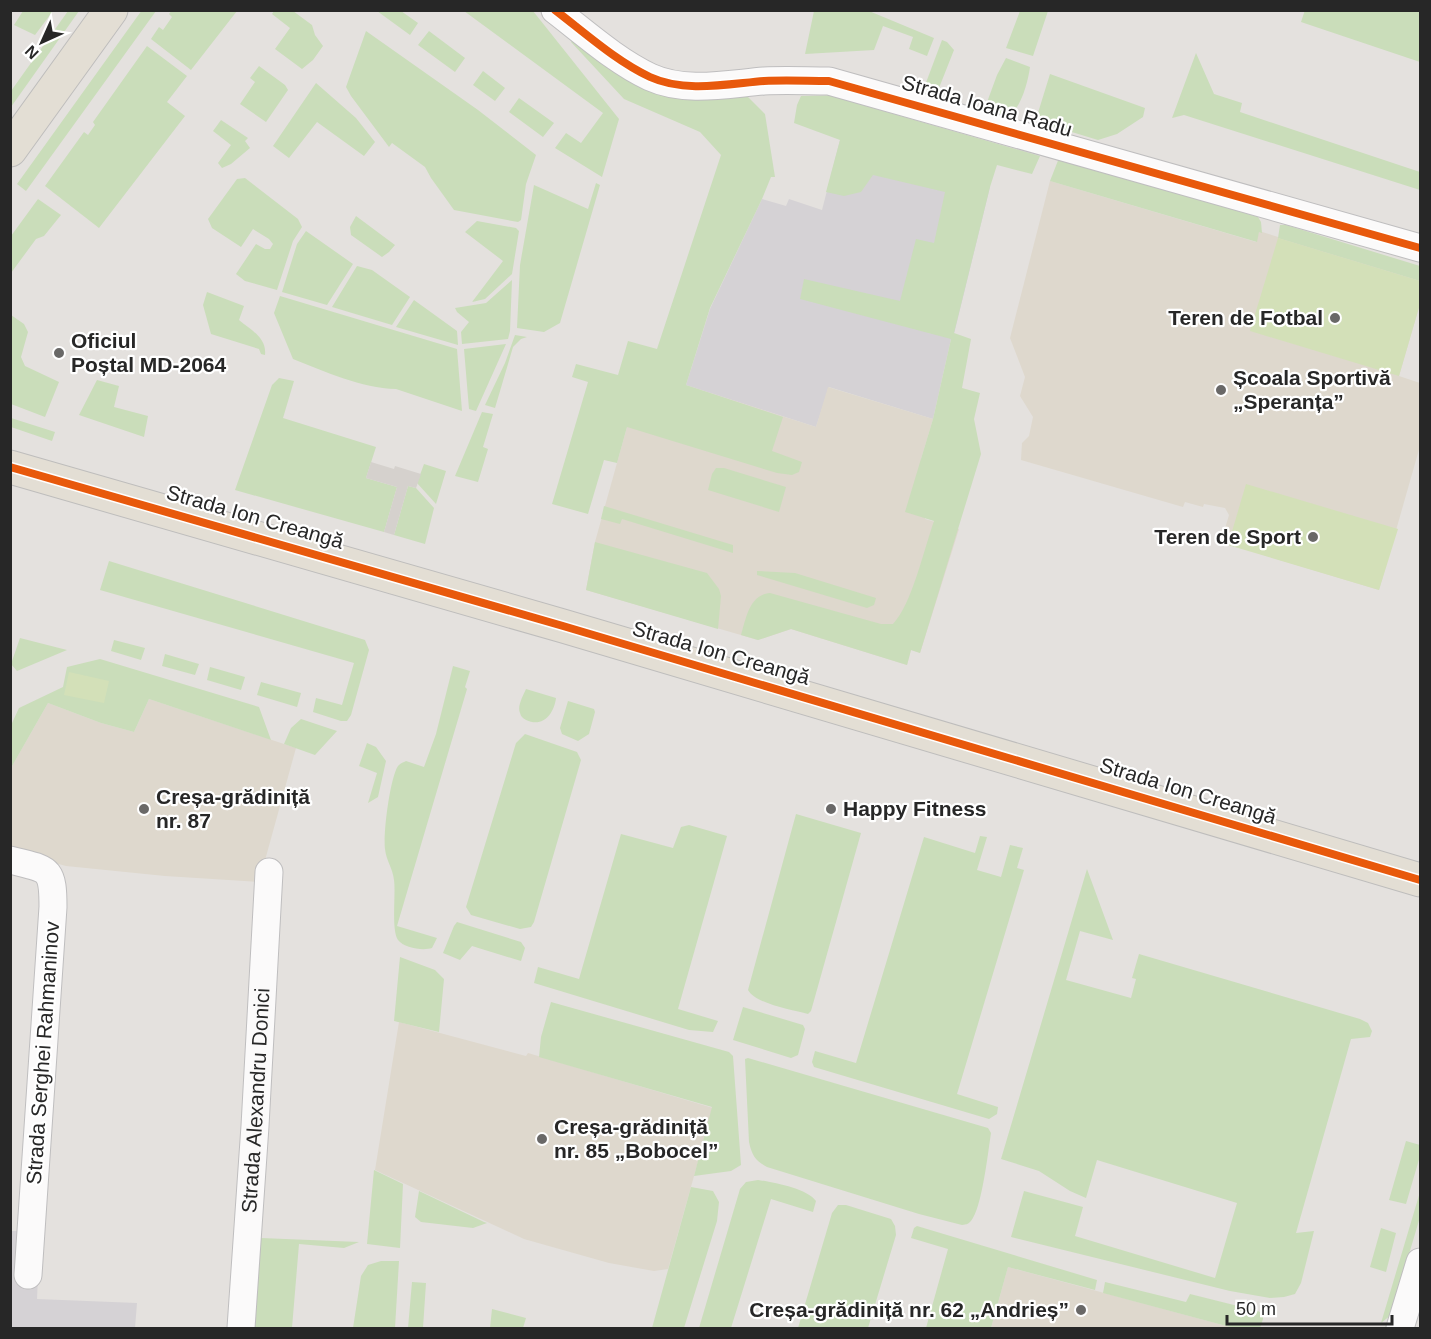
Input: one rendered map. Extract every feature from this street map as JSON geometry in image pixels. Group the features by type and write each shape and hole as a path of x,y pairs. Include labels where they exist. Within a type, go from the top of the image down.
{"main road":[{"path":"10,150 111,10"},
{"name":"Strada Ion Creangă","path":"10,467 563,626 1420,880"}],"street":[{"name":"Strada Ioana Radu","path":"555,10 628,64 650,77 669,83 693,87 767,81 829,81 1420,248"},
{"name":"Strada Serghei Rahmaninov","path":"10,860 37,867 48,873 53,883 28,1275"},
{"name":"Strada Alexandru Donici","path":"241,1329 269,872"},
{"path":"1400,1329 1420,1262"}],"shaded area":[{"path":"840,140 990,187 933,419 829,387 816,427 686,385 710,309 762,199 786,206 789,199 822,210"},
{"name":"Școala Sportivă „Speranța”","path":"1050,181 1256,242 1259,231 1420,281 1420,304 1399,376 1420,383 1420,446 1379,590 1221,542 1229,515 1225,508 1204,504 1203,507 1185,502 1183,507 1021,460 1022,443 1029,436 1033,417 1020,396 1025,377 1010,338"},
{"path":"691,387 816,427 828,387 933,419 921,459 925,519 959,529 920,653 911,650 907,665 791,629 758,640 586,590 595,542 627,427"},
{"path":"371,462 421,474 416,488 408,486 394,535 384,532 397,487 366,478"},
{"name":"Creșa-grădiniță nr. 87","path":"149,699 296,748 259,882 66,866 11,851 11,768 48,703 101,723 134,732"},
{"name":"Creșa-grădiniță nr. 85 „Bobocel”","path":"399,1022 526,1056 528,1053 713,1108 668,1269 654,1271 609,1263 524,1239 375,1170"},
{"path":"11,1231 18,1231 38,1276 37,1299 137,1303 135,1328 11,1328"},
{"name":"Creșa-grădiniță nr. 62 „Andrieș”","path":"1008,1267 1230,1327 1230,1328 991,1328"}],"green space":[{"path":"142,10 156,11 26,191 17,184"},
{"path":"172,10 237,11 191,70 151,39 159,27 163,30 172,17 169,14"},
{"path":"1305,10 1420,11 1420,62 1301,22"},
{"path":"23,11 53,11 35,35 14,25"},
{"path":"68,11 79,11 11,107 11,91"},
{"path":"274,11 293,11 312,25 315,35 323,46 313,60 302,69 275,49 290,28 272,14"},
{"path":"377,11 401,11 418,23 410,35"},
{"path":"464,11 533,11 619,119 602,177 555,148 566,133 581,143 603,113"},
{"path":"814,11 869,11 934,38 927,56 909,49 913,37 883,26 874,50 805,54"},
{"path":"1020,11 1048,11 1033,56 1006,48"},
{"path":"366,31 478,110 536,155 526,184 521,220 518,222 454,210 425,167 392,143 389,147 346,87"},
{"path":"429,31 465,58 455,72 418,45"},
{"path":"573,39 685,97 748,97 765,114 775,177 771,177 710,308 686,385 783,417 772,451 802,462 799,472 792,475 777,473 627,427 617,463 604,460 588,514 552,504 588,382 572,377 576,364 618,375 628,341 657,349 721,155 700,132 624,99 571,42"},
{"path":"942,40 954,50 937,93 924,88"},
{"path":"147,46 187,76 167,102 185,116 99,228 45,186 84,132 88,135 95,125 93,122"},
{"path":"1196,53 1214,94 1242,103 1240,112 1420,172 1420,190 1184,115 1172,118"},
{"path":"1006,58 1030,67 1026,87 1017,108 1008,116 989,111 986,105"},
{"path":"259,66 285,85 288,90 266,122 240,104 255,82 250,78"},
{"path":"483,71 505,88 495,101 473,85"},
{"path":"1050,74 1145,108 1143,117 1117,134 1098,140 1039,122 1037,116"},
{"path":"316,83 356,118 375,142 364,156 317,122 289,158 273,146"},
{"path":"845,95 845,100 1040,156 1032,174 997,165 990,187 954,333 971,339 962,388 980,393 974,419 981,454 920,653 911,650 907,665 791,629 758,640 741,635 753,603 757,598 770,593 881,624 893,624 912,590 934,521 905,512 933,419 951,339 800,299 804,279 900,301 916,239 934,243 945,192 873,175 861,192 844,196 826,192 840,140 794,123 797,105 801,96"},
{"path":"519,98 554,123 543,137 509,112"},
{"path":"221,120 248,138 245,141 250,148 231,164 222,168 218,163 231,145 213,131"},
{"path":"1059,158 1258,217 1262,233 1259,232 1257,242 1050,181"},
{"path":"245,178 298,219 302,227 293,241 277,290 245,281 236,274 256,244 270,249 273,244 269,239 253,229 241,247 212,228 208,219 237,179"},
{"path":"596,183 600,185 560,323 544,332 517,328 520,265 534,185 588,209"},
{"path":"38,199 61,215 44,236 36,239 11,273 11,236"},
{"path":"356,216 395,245 389,252 382,257 351,235 350,227"},
{"path":"477,221 516,228 519,231 512,274 485,299 472,302 503,261 465,232"},
{"path":"1280,225 1420,266 1420,281 1278,238"},
{"path":"306,231 353,264 327,305 282,292 297,244"},
{"name":"Teren de Fotbal","path":"1278,238 1420,281 1420,304 1399,376 1250,331"},
{"path":"357,266 372,270 410,297 392,325 332,307"},
{"path":"512,280 508,339 462,344 461,332 469,322 455,308 486,303"},
{"path":"207,292 244,306 239,320 261,339 265,355 261,354 259,349 211,334 203,305"},
{"path":"280,296 457,349 462,411 396,389 370,386 331,374 293,359 274,313"},
{"path":"414,300 457,331 458,345 396,327"},
{"path":"11,315 24,324 28,332 21,357 25,366 59,382 45,417 11,404"},
{"path":"515,335 527,337 521,339 513,347 495,408 485,405 505,363"},
{"path":"506,344 476,411 469,409 464,349"},
{"path":"279,378 294,381 283,418 376,447 366,478 397,487 384,532 235,490 272,385"},
{"path":"97,380 119,386 114,407 148,416 144,437 79,415"},
{"path":"482,412 493,414 483,447 488,449 478,482 455,476"},
{"path":"11,418 55,432 52,441 11,427"},
{"path":"424,464 446,471 436,504 417,483"},
{"path":"716,468 724,468 786,487 779,512 708,490"},
{"name":"Teren de Sport","path":"1246,484 1398,529 1379,590 1228,545"},
{"path":"408,486 416,488 434,508 425,544 394,535"},
{"path":"604,506 733,545 733,553 622,519 620,524 601,519"},
{"path":"595,542 707,573 719,589 721,596 718,629 586,590"},
{"path":"109,561 365,640 369,650 351,715 347,721 341,721 313,712 316,698 342,705 354,663 100,590"},
{"path":"757,571 795,573 876,598 874,605 867,608 757,575"},
{"path":"20,638 67,650 17,671 11,664"},
{"path":"114,640 145,648 141,660 111,651"},
{"path":"165,654 199,664 195,675 162,666"},
{"path":"100,659 259,707 271,740 149,699 134,732 101,723 48,703 11,768 11,722 19,708 63,687 67,667"},
{"path":"453,666 470,671 465,687 467,689 397,926 437,938 432,948 419,949 401,943 396,935 394,880 385,849 386,819 392,782 398,766 406,761 424,767 436,734"},
{"path":"210,667 245,677 241,690 207,680"},
{"path":"69,672 109,681 104,703 64,695"},
{"path":"261,682 301,693 297,707 257,695"},
{"path":"526,689 556,698 547,718 532,722 521,716 520,704"},
{"path":"568,701 594,709 595,712 589,734 578,741 562,734 560,728"},
{"path":"301,719 337,731 315,755 284,744 291,728"},
{"path":"525,734 577,752 581,760 534,922 531,927 520,929 471,915 466,907 516,743"},
{"path":"367,743 376,747 386,761 378,797 368,803 377,773 359,766"},
{"path":"796,814 861,833 811,1011 808,1014 766,1003 748,990"},
{"path":"689,825 727,836 678,1009 718,1021 713,1032 689,1030 534,983 538,967 579,979 621,834 673,848 681,827"},
{"path":"980,836 987,837 977,870 1001,877 1010,845 1023,848 1017,868 1024,870 957,1094 998,1107 997,1114 989,1119 814,1067 812,1062 815,1051 856,1063 924,837 975,853"},
{"path":"1087,869 1113,940 1080,931 1066,980 1131,998 1136,979 1132,978 1139,954 1360,1019 1368,1023 1372,1031 1370,1037 1351,1039 1296,1233 1314,1231 1301,1283 1295,1294 1270,1298 1230,1291 1011,1237 1024,1191 1083,1207 1075,1236 1215,1278 1237,1203 1097,1160 1086,1198 1070,1191 1039,1171 1001,1159"},
{"path":"457,922 521,942 525,948 521,961 472,946 460,960 443,953"},
{"path":"400,957 435,970 444,979 439,1032 394,1021"},
{"path":"551,1002 729,1052 733,1056 741,1165 731,1171 694,1176 712,1107 539,1057 541,1037"},
{"path":"743,1007 803,1025 805,1029 798,1055 791,1058 733,1040"},
{"path":"745,1059 988,1128 991,1133 984,1179 971,1221 962,1225 919,1214 760,1163 755,1158 749,1142"},
{"path":"1406,1141 1420,1145 1420,1156 1406,1204 1389,1200"},
{"path":"374,1170 403,1184 400,1248 367,1244"},
{"path":"758,1180 781,1184 806,1193 816,1201 813,1212 771,1199 731,1328 699,1328 740,1189 746,1182"},
{"path":"691,1187 713,1191 719,1202 717,1221 684,1328 652,1328"},
{"path":"419,1191 487,1223 473,1228 421,1222 415,1217"},
{"path":"1420,1192 1420,1217 1391,1315 1381,1323"},
{"path":"838,1205 846,1205 891,1219 895,1226 896,1235 868,1328 798,1328 832,1213"},
{"path":"917,1226 1097,1280 1095,1290 1008,1267 991,1328 926,1328 948,1249 911,1238"},
{"path":"1381,1228 1396,1233 1386,1272 1370,1267"},
{"path":"261,1238 359,1242 344,1248 299,1244 292,1328 252,1328"},
{"path":"381,1261 399,1261 395,1328 353,1328 361,1276 368,1265"},
{"path":"412,1282 426,1283 423,1328 408,1328"},
{"path":"1105,1282 1186,1302 1190,1294 1258,1311 1263,1314 1263,1319 1260,1328 1230,1328 1103,1293"},
{"path":"492,1309 526,1318 523,1328 490,1328"}],"cycle path":[{"path":"555,10 625,63 663,82 706,86 764,81 829,81 1420,248"},
{"path":"10,467 563,626 1420,880"}],"place":[{"name":"Teren de Fotbal","path":"1335,318"},
{"name":"Oficiul Poștal MD-2064","path":"59,353"},
{"name":"Școala Sportivă „Speranța”","path":"1221,390"},
{"name":"Teren de Sport","path":"1313,537"},
{"name":"Creșa-grădiniță nr. 87","path":"144,809"},
{"name":"Happy Fitness","path":"831,809"},
{"name":"Creșa-grădiniță nr. 85 „Bobocel”","path":"542,1139"},
{"name":"Creșa-grădiniță nr. 62 „Andrieș”","path":"1081,1310"}]}
